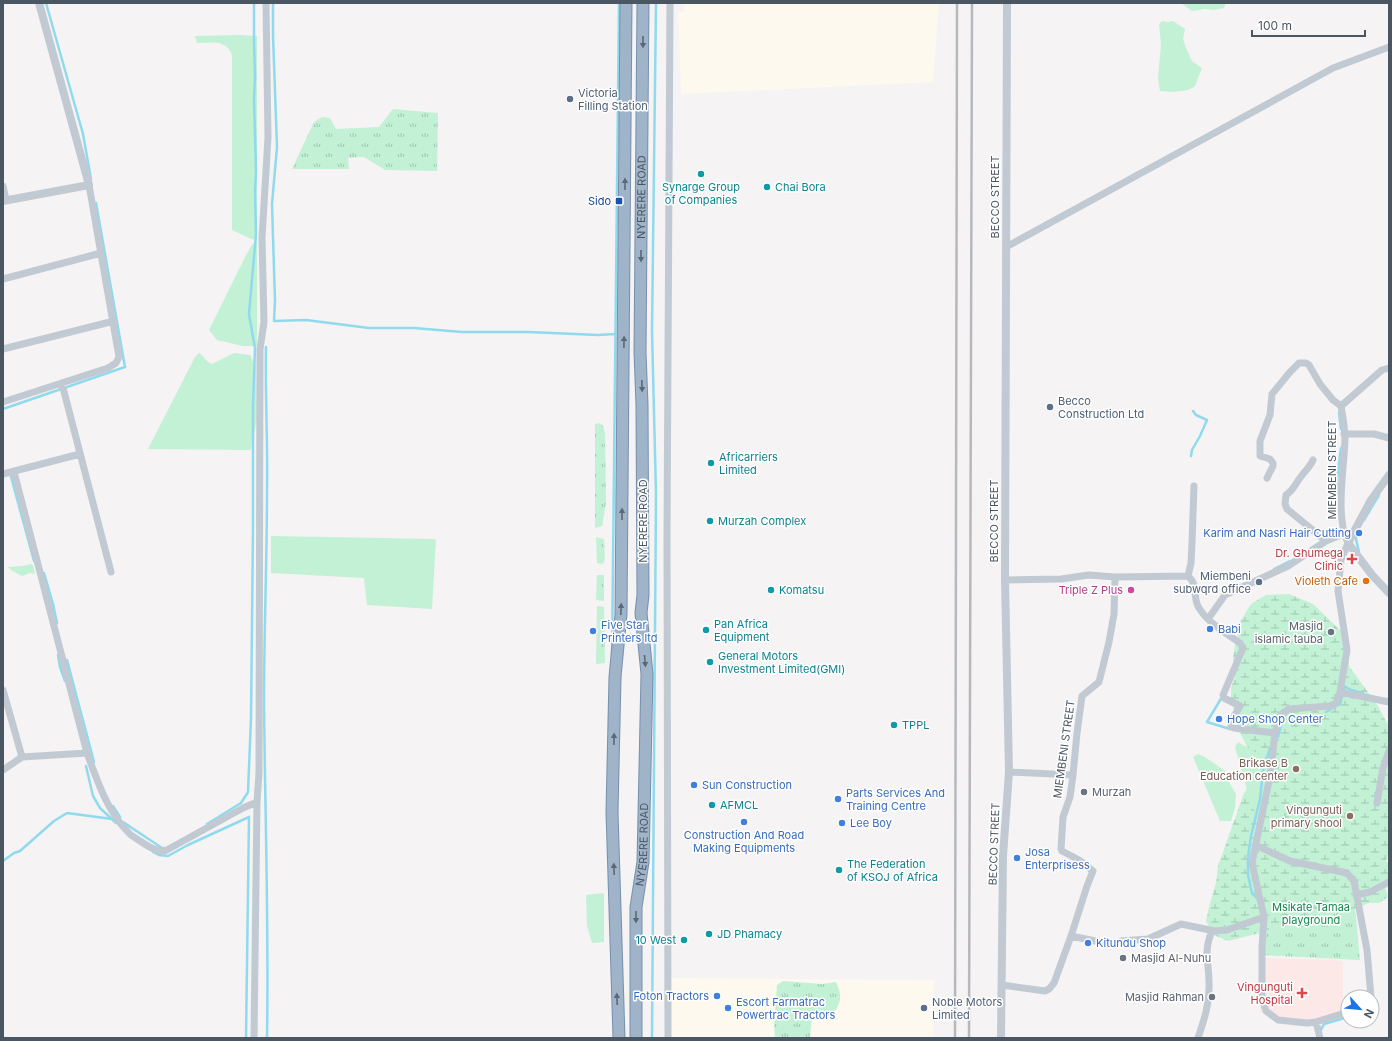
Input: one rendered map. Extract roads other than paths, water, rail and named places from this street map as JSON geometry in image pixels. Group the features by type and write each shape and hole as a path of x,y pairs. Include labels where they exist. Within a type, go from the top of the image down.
{"highway":[{"name":"NYERERE ROAD","path":"619,1038 612,812 615,677 622,599 626,3"},
{"name":"NYERERE ROAD","path":"636,1038 636,907 643,862 646,674 641,613 643,595 642,404 640,352 643,3"}],"street":[{"path":"3,402 108,368 116,363 120,352 89,185 39,3"},
{"path":"254,1038 257,802 259,773 260,349 264,322 262,238 268,137 266,3"},
{"path":"668,1038 667,520 670,3"},
{"name":"BECCO STREET","path":"1001,1038 1003,856 1009,772 1005,580 1007,3"},
{"path":"1006,248 1333,68 1389,47"},
{"path":"3,186 5,201 89,185"},
{"path":"3,278 101,253"},
{"path":"3,349 114,321"},
{"path":"1266,478 1273,466 1273,463 1270,459 1260,456 1260,441 1270,415 1272,394 1299,363 1306,363 1309,365 1324,390 1341,406 1382,370 1389,368"},
{"path":"62,384 111,572"},
{"name":"MIEMBENI STREET","path":"1341,406 1344,434 1341,498 1343,534 1348,543"},
{"path":"1344,434 1374,434 1389,438"},
{"path":"3,474 80,454"},
{"path":"1314,460 1292,492 1286,495 1284,504 1326,541"},
{"path":"14,472 87,753 102,792 114,814 128,832 151,848 158,851 165,851 243,808 257,802"},
{"path":"1340,1014 1316,1022 1278,1020 1266,1012 1262,999 1262,947 1264,917 1252,863 1270,776 1275,733 1280,716 1285,710 1289,709 1330,706 1336,703 1340,692 1347,650 1338,585 1341,560 1348,543 1372,500 1389,475"},
{"path":"1188,576 1191,563 1194,486"},
{"name":"MIEMBENI STREET","path":"1208,619 1225,595 1288,566 1326,541 1343,534"},
{"path":"1348,543 1372,576 1389,593"},
{"path":"1005,580 1060,579 1089,575 1115,577 1188,576 1192,579 1195,585 1198,607 1208,619 1240,643 1243,648 1223,696 1224,698 1240,706 1230,726 1234,728 1275,733"},
{"name":"MIEMBENI STREET","path":"1071,936 1093,872 1079,860 1062,851 1064,817 1070,797 1082,696 1099,682 1109,642 1114,614 1115,577"},
{"path":"3,690 22,757"},
{"path":"1340,692 1389,702"},
{"path":"1377,803 1383,768 1389,751"},
{"path":"3,770 22,757 87,753"},
{"path":"1009,772 1073,776"},
{"path":"1255,845 1290,861 1347,873 1354,881 1367,950 1370,989"},
{"path":"1356,895 1370,892 1389,882"},
{"path":"1002,985 1045,991 1049,990 1054,983 1071,936 1115,945 1122,941 1148,940 1181,924 1214,931 1227,930 1264,917"},
{"path":"1198,1038 1206,1015 1208,1000 1209,983 1206,951 1212,932 1214,931"},
{"path":"1316,1022 1320,1038"}],"waterway":[{"path":"46,3 83,134 91,179"},
{"path":"207,824 241,803 248,792 251,719 253,406 255,348 249,314 256,234 254,3"},
{"path":"273,3 277,147 272,204 275,301 274,321 306,320 369,328 414,328 462,332 528,332 598,335 615,334"},
{"path":"612,656 619,3"},
{"path":"652,1038 656,494 652,331 656,3"},
{"path":"3,409 125,367 96,203"},
{"path":"266,347 267,543 264,701 267,1038"},
{"path":"1191,456 1192,450 1207,420 1196,415 1193,411"},
{"path":"1339,413 1341,429"},
{"path":"1338,493 1337,480 1341,448"},
{"path":"10,473 34,561"},
{"path":"1364,520 1379,495"},
{"path":"1358,531 1356,539 1359,552"},
{"path":"1274,569 1290,561"},
{"path":"44,573 57,623"},
{"path":"58,655 65,681"},
{"path":"67,660 94,762"},
{"path":"1342,685 1351,690 1363,693"},
{"path":"1326,712 1340,704 1342,696 1344,696"},
{"path":"1222,697 1207,722 1230,729"},
{"path":"1278,737 1284,715"},
{"path":"1258,899 1252,893 1248,875 1248,857 1251,836 1260,799 1263,771 1270,748"},
{"path":"86,766 93,796 100,808 116,823"},
{"path":"113,806 120,817"},
{"path":"3,861 14,853 20,851 54,821 67,813 112,819"},
{"path":"153,852 159,855 168,856 188,845 249,817 246,1038"},
{"path":"123,822 164,848"},
{"path":"1320,1032 1324,1024 1340,1019"}],"railway":[{"path":"955,1038 957,3"},
{"path":"969,1038 972,3"}],"place":[{"name":"Victoria Filling Station","path":"570,99"},
{"name":"Synarge Group of Companies","path":"701,174"},
{"name":"Chai Bora","path":"767,187"},
{"name":"Sido","path":"619,201"},
{"name":"Becco Construction Ltd","path":"1050,407"},
{"name":"Africarriers Limited","path":"711,463"},
{"name":"Murzah Complex","path":"710,521"},
{"name":"Karim and Nasri Hair Cutting","path":"1359,533"},
{"name":"Dr. Ghumega Clinic","path":"1352,559"},
{"name":"Violeth Cafe","path":"1366,581"},
{"name":"Miembeni subwqrd office","path":"1259,582"},
{"name":"Komatsu","path":"771,590"},
{"name":"Triple Z Plus","path":"1131,590"},
{"name":"Babi","path":"1210,629"},
{"name":"Pan Africa Equipment","path":"706,630"},
{"name":"Five Star Printers ltd","path":"593,631"},
{"name":"Masjid islamic tauba","path":"1331,632"},
{"name":"General Motors Investment Limited(GMI)","path":"710,662"},
{"name":"Hope Shop Center","path":"1219,719"},
{"name":"TPPL","path":"894,725"},
{"name":"Brikase B Education center","path":"1296,769"},
{"name":"Sun Construction","path":"694,785"},
{"name":"Murzah","path":"1084,792"},
{"name":"Parts Services And Training Centre","path":"838,799"},
{"name":"AFMCL","path":"712,805"},
{"name":"Vingunguti primary shool","path":"1350,816"},
{"name":"Construction And Road Making Equipments","path":"744,822"},
{"name":"Lee Boy","path":"842,823"},
{"name":"Josa Enterprisess","path":"1017,858"},
{"name":"The Federation of KSOJ of Africa","path":"839,870"},
{"name":"JD Phamacy","path":"709,934"},
{"name":"10 West","path":"684,940"},
{"name":"Kitundu Shop","path":"1088,943"},
{"name":"Masjid Al-Nuhu","path":"1123,958"},
{"name":"Vingunguti Hospital","path":"1302,993"},
{"name":"Foton Tractors","path":"717,996"},
{"name":"Masjid Rahman","path":"1212,997"},
{"name":"Escort Farmatrac Powertrac Tractors","path":"728,1008"},
{"name":"Noble Motors Limited","path":"924,1008"}],"park label":[{"name":"Msikate Tamaa playground","path":"1311,913"}]}
